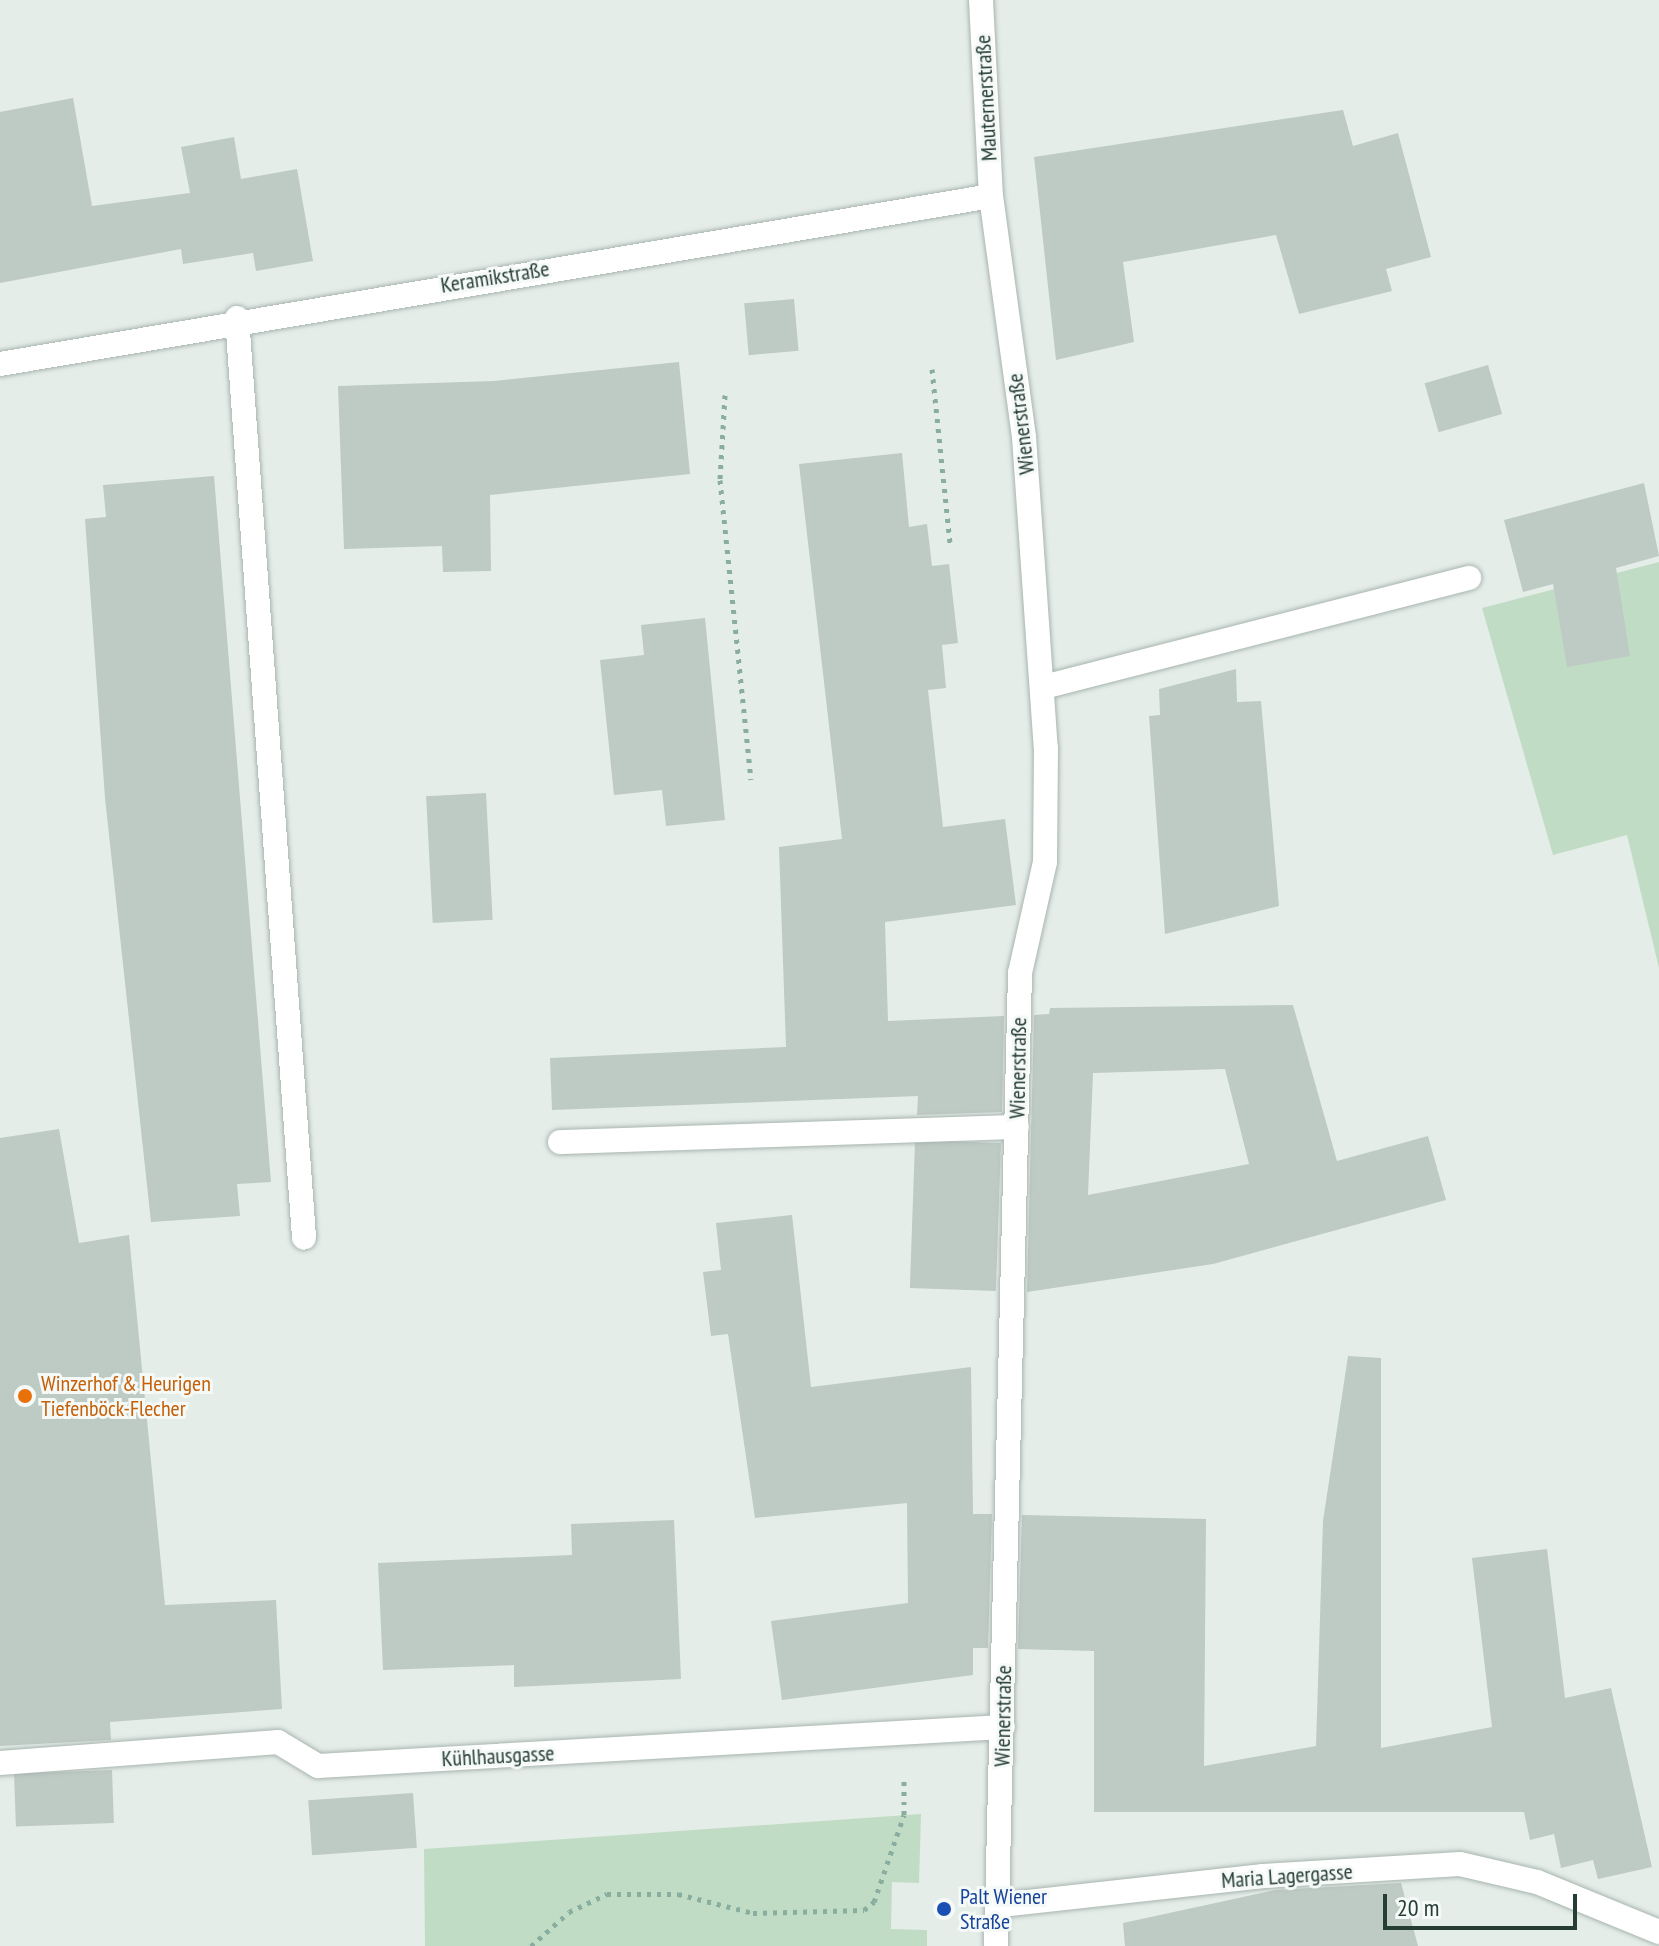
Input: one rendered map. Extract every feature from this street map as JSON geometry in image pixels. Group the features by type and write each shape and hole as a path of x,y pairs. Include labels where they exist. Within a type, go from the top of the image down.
{"street":[{"name":"Mauternerstraße","path":"981,0 991,196"},
{"name":"Keramikstraße","path":"0,364 237,318 991,196"},
{"name":"Wienerstraße","path":"991,196 1024,437 1044,687 1045,862 1020,973 1001,1905 996,1946"},
{"path":"237,318 304,1238"},
{"path":"1044,687 1469,578"},
{"path":"560,1142 1017,1127"},
{"name":"Kühlhausgasse","path":"0,1763 278,1742 318,1766 1003,1727"},
{"name":"Maria Lagergasse","path":"1001,1905 1263,1876 1460,1864 1537,1882 1659,1932"}],"path":[{"path":"932,369 950,543"},
{"path":"725,395 720,480 751,779"},
{"path":"531,1946 569,1912 607,1894 678,1894 753,1913 864,1910 874,1902 904,1815 903,1732"}],"green space":[{"path":"1659,562 1659,968 1627,835 1553,855 1482,608"},
{"path":"921,1814 919,1883 892,1882 891,1929 927,1930 927,1946 425,1946 424,1849"}],"building":[{"path":"73,98 92,206 190,193 181,147 234,137 241,179 297,169 313,261 256,271 253,253 183,264 181,249 0,283 0,112"},
{"path":"1343,110 1353,146 1398,133 1431,257 1386,269 1392,291 1299,314 1276,235 1123,262 1134,342 1056,360 1034,157"},
{"path":"794,299 799,351 749,355 744,303"},
{"path":"679,362 690,474 490,495 491,571 443,572 442,546 344,549 338,386 494,381"},
{"path":"1488,365 1502,414 1439,432 1425,383"},
{"path":"902,453 909,527 927,524 932,566 949,564 958,643 942,645 946,688 928,690 943,827 1005,819 1016,905 885,922 888,1021 1004,1016 1002,1112 917,1115 918,1096 552,1110 550,1058 786,1047 779,847 842,839 799,464"},
{"path":"214,476 271,1182 237,1184 240,1216 151,1222 105,798 85,519 106,517 103,485"},
{"path":"1644,483 1659,556 1616,568 1630,656 1567,667 1553,584 1523,592 1504,520"},
{"path":"705,618 725,820 666,826 662,790 614,795 600,660 644,655 641,625"},
{"path":"1236,669 1237,702 1261,701 1279,906 1165,934 1149,716 1160,715 1159,689"},
{"path":"486,793 493,920 433,923 426,796"},
{"path":"1293,1005 1337,1161 1428,1136 1446,1200 1213,1264 1027,1292 1034,1015 1049,1014 1050,1008","holes":["1225,1069 1249,1164 1088,1195 1093,1073"]},
{"path":"59,1129 79,1243 129,1235 165,1605 276,1600 282,1709 110,1722 111,1740 0,1746 0,1138"},
{"path":"915,1140 1001,1143 996,1291 910,1288"},
{"path":"792,1215 811,1387 971,1367 973,1514 992,1514 988,1648 973,1648 973,1675 782,1700 771,1621 908,1603 907,1503 755,1518 728,1334 711,1336 703,1272 721,1270 716,1223"},
{"path":"1348,1356 1381,1358 1381,1748 1492,1727 1472,1558 1547,1549 1565,1698 1611,1688 1652,1867 1598,1879 1593,1860 1561,1868 1554,1834 1530,1840 1524,1812 1094,1812 1094,1651 1018,1649 1022,1515 1206,1519 1204,1766 1316,1746 1323,1521"},
{"path":"674,1520 681,1679 514,1687 514,1665 383,1670 378,1563 572,1555 571,1524"},
{"path":"112,1770 114,1823 16,1826 14,1773"},
{"path":"413,1793 417,1848 312,1855 308,1800"},
{"path":"1401,1883 1418,1946 1125,1946 1123,1923 1276,1890"}],"place":[{"name":"Winzerhof & Heurigen Tiefenböck-Flecher","path":"25,1396"},
{"name":"Palt Wiener Straße","path":"944,1909"}]}
